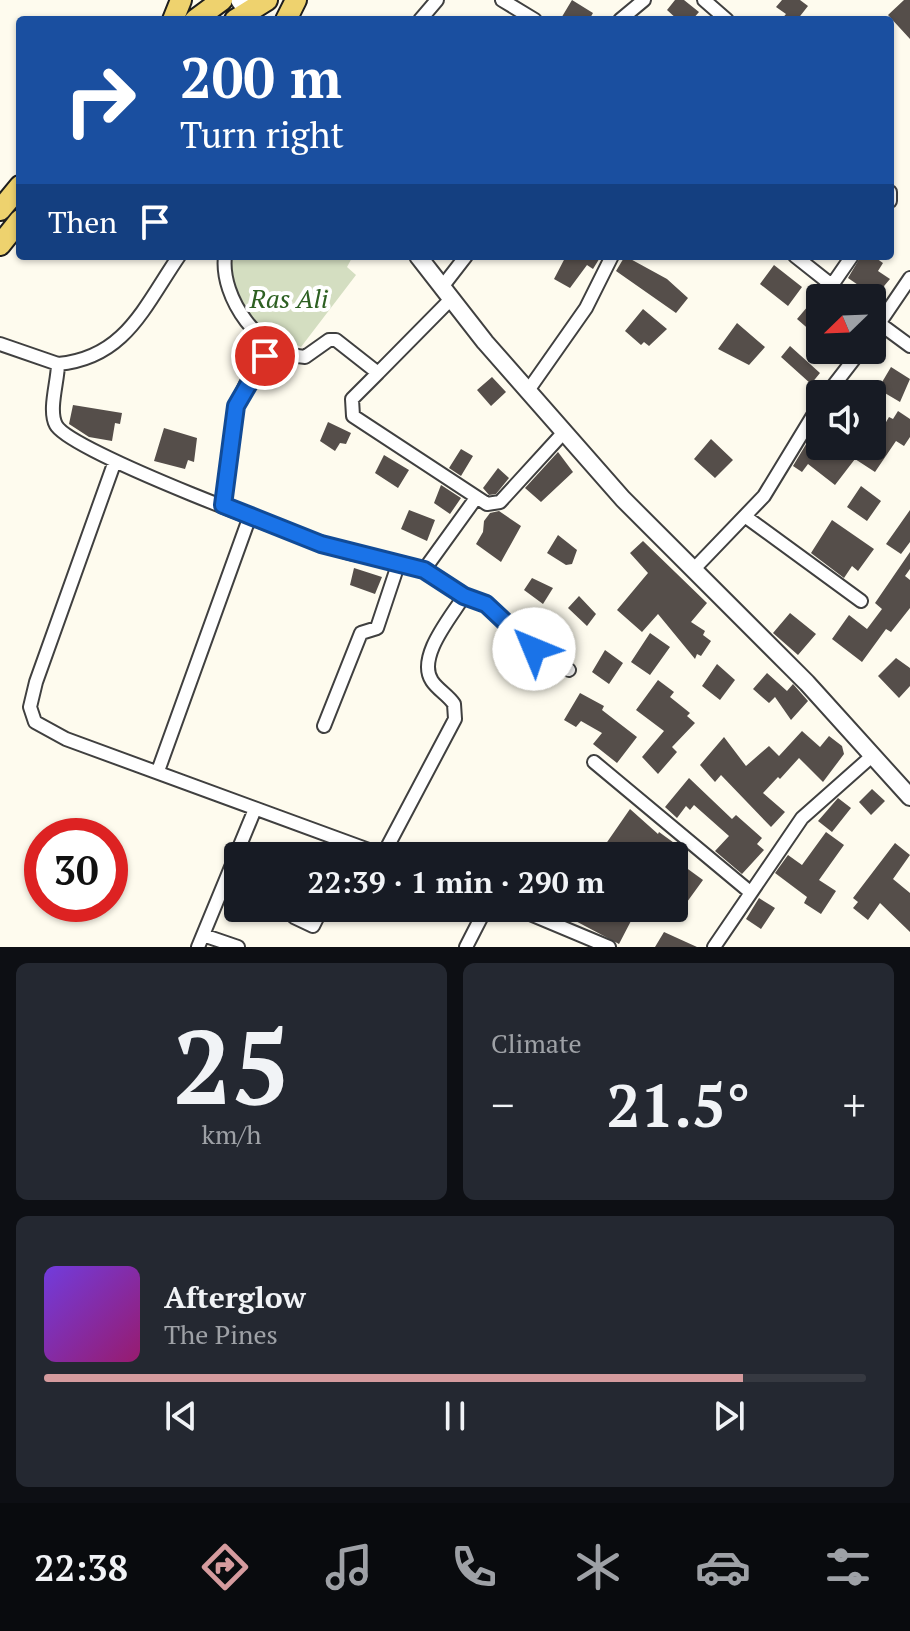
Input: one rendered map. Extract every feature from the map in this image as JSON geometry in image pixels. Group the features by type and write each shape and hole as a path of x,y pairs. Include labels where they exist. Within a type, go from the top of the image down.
{"main road":[{"path":"208,16 267,0"},
{"path":"0,210 16,191"},
{"path":"0,245 16,225"}],"street":[{"path":"423,16 437,0"},
{"path":"502,0 528,16"},
{"path":"625,16 644,0"},
{"path":"704,0 722,16"},
{"path":"0,344 58,364 94,358 116,343 175,260"},
{"path":"225,260 224,277 237,308 274,345 305,357 329,340 336,340 378,373"},
{"path":"421,260 527,392 693,570 807,683 910,797"},
{"path":"464,260 446,293 352,399 353,416 487,504 500,502 564,432"},
{"path":"527,392 586,308 610,260"},
{"path":"800,260 831,284"},
{"path":"833,284 849,260"},
{"path":"886,309 910,278"},
{"path":"886,332 910,346"},
{"path":"223,505 236,406 246,384 274,345"},
{"path":"58,364 56,425 61,432 115,461 250,516 345,551 424,570 464,596 486,604 534,649 569,670"},
{"path":"838,380 850,364"},
{"path":"693,570 764,496 806,427"},
{"path":"115,461 30,707 35,722 42,730 158,771 329,842"},
{"path":"424,570 476,498"},
{"path":"158,771 250,516"},
{"path":"746,517 861,601"},
{"path":"324,726 361,633 377,628 399,562"},
{"path":"391,842 455,719 454,704 433,683 428,670 435,643 464,596"},
{"path":"714,947 802,818 872,756"},
{"path":"594,762 750,892"},
{"path":"238,947 201,941 255,809"},
{"path":"466,947 479,922"},
{"path":"549,922 609,947"}],"green space":[{"name":"Ras Ali","path":"227,260 351,260 347,267 356,275 301,347 258,327 236,303"}],"building":[{"path":"572,0 593,13 591,16 562,16"},
{"path":"675,0 684,0 699,12 696,16 674,16 667,10"},
{"path":"782,0 800,0 808,6 800,16 784,16 786,14 776,7"},
{"path":"904,0 910,0 910,39 894,22 894,16 888,15"},
{"path":"564,260 599,260 593,269 587,265 570,288 554,279"},
{"path":"623,260 632,260 667,279 688,298 676,313 616,271"},
{"path":"859,260 879,260 883,263 878,271 890,279 886,284 857,284 848,278"},
{"path":"774,265 802,287 788,306 760,284"},
{"path":"806,308 806,327 797,319"},
{"path":"643,309 667,329 649,346 644,342 641,345 625,331"},
{"path":"737,323 765,347 749,365 718,349"},
{"path":"790,346 806,364 820,373 814,380 807,380 781,357"},
{"path":"891,367 910,379 900,402 886,394 886,380 883,380"},
{"path":"492,377 506,392 491,406 477,390"},
{"path":"73,405 122,413 120,424 115,423 112,441 89,437 69,424"},
{"path":"898,411 910,419 910,437 904,446 896,441 886,456 886,422 889,417 893,419"},
{"path":"328,422 351,433 346,444 340,443 335,451 320,441"},
{"path":"164,428 197,438 194,462 188,460 185,469 154,461"},
{"path":"711,439 733,460 715,478 694,459"},
{"path":"806,444 806,460 854,460 835,485 808,464 802,472 793,466"},
{"path":"461,449 473,456 461,476 449,468"},
{"path":"558,452 573,472 541,502 525,488"},
{"path":"384,455 409,470 398,488 375,473"},
{"path":"857,460 883,460 875,472"},
{"path":"498,468 509,478 496,494 489,495 483,488"},
{"path":"441,485 461,498 450,514 434,503"},
{"path":"861,486 881,501 867,521 847,507"},
{"path":"409,510 435,520 427,541 401,529"},
{"path":"910,510 910,542 901,554 886,544"},
{"path":"499,511 521,526 501,562 476,544 483,532 484,521 490,513"},
{"path":"832,520 874,549 858,571 852,566 844,578 811,553"},
{"path":"558,535 577,550 572,564 566,565 547,553"},
{"path":"643,541 707,603 691,622 705,631 703,635 711,641 701,656 697,654 695,659 658,614 642,632 617,610 648,573 630,553"},
{"path":"910,552 910,569 905,576 910,580 910,608 891,632 886,629 862,662 832,639 849,615 867,629 882,609 875,603"},
{"path":"354,568 382,577 375,594 350,585"},
{"path":"532,578 553,588 543,604 524,590"},
{"path":"579,596 596,614 587,626 568,608"},
{"path":"790,613 816,634 798,655 773,633"},
{"path":"650,633 670,647 650,675 631,662"},
{"path":"605,650 623,663 609,684 592,672"},
{"path":"896,658 910,668 910,686 899,698 878,676"},
{"path":"717,664 735,680 720,700 702,686"},
{"path":"767,673 787,691 793,684 808,701 791,720 775,697 769,703 753,689"},
{"path":"658,680 674,692 670,697 690,713 687,716 695,723 672,747 677,752 658,774 642,757 664,731 636,710"},
{"path":"580,693 604,706 602,710 637,737 617,763 593,744 602,733 581,721 576,727 564,720"},
{"path":"802,731 820,747 829,736 842,746 844,754 823,782 799,758 780,779 778,777 763,793 785,812 771,827 721,775 715,782 700,765 724,737 746,766 769,746 779,756"},
{"path":"689,778 732,819 736,815 762,838 757,844 764,850 742,874 715,851 729,836 694,805 690,810 686,806 677,818 665,807"},
{"path":"872,789 885,801 871,815 859,802"},
{"path":"838,798 851,808 832,832 818,821"},
{"path":"630,809 658,834 673,842 607,842"},
{"path":"826,832 844,845 819,880 836,891 821,914 804,903 807,897 775,873 788,855 802,865"},
{"path":"895,843 910,855 893,879 910,893 910,932 880,903 868,920 853,908 858,902 853,898"},
{"path":"688,869 703,880 688,901"},
{"path":"759,898 775,908 761,929 746,919"},
{"path":"577,922 630,922 619,944"},
{"path":"664,932 697,947 655,947"}],"route":[{"path":"265,356 236,406 223,505 321,544 424,570 464,596 486,604 534,649"}]}
